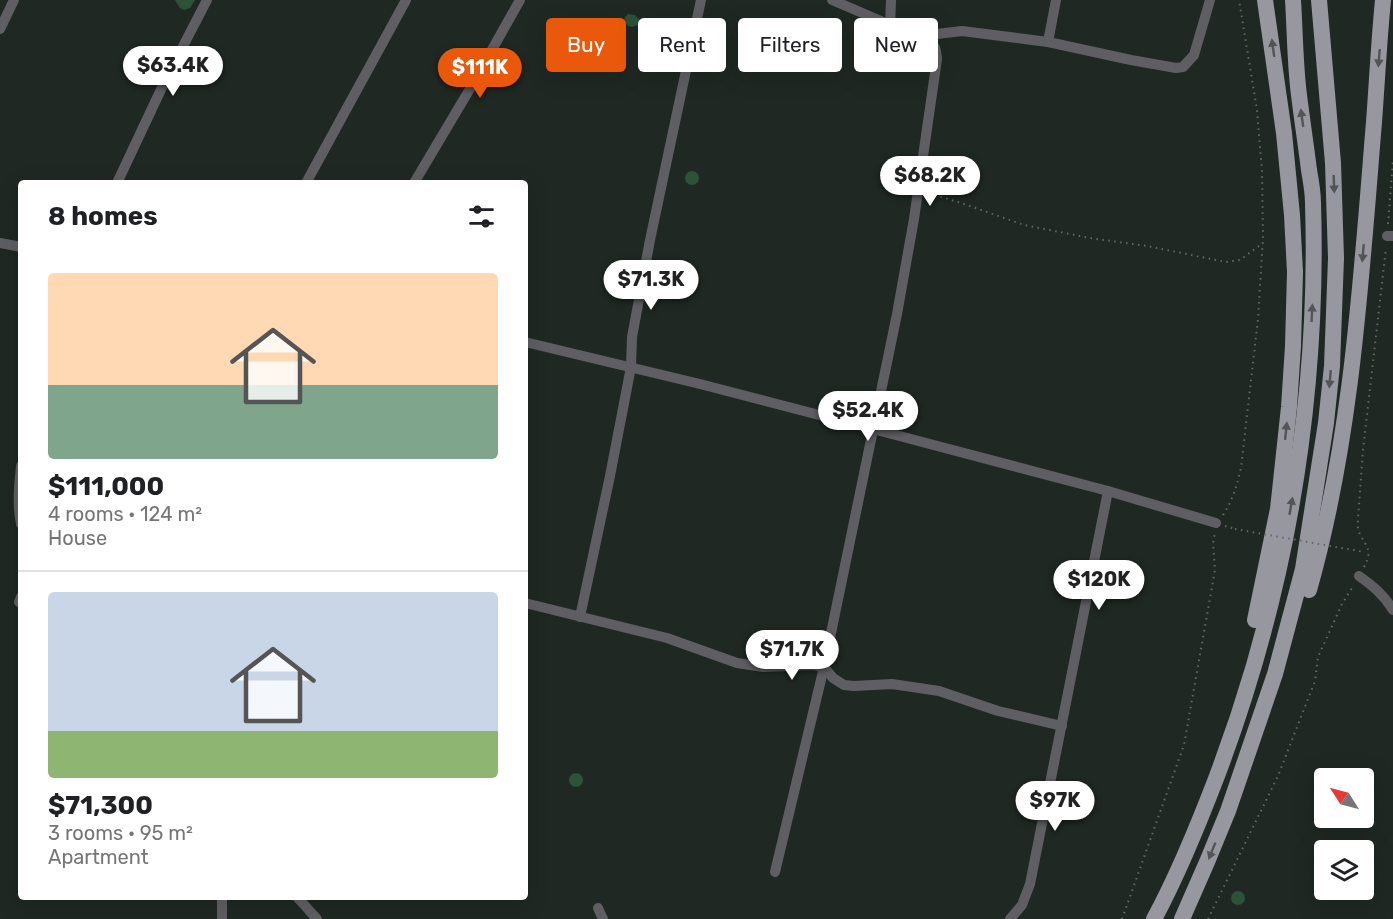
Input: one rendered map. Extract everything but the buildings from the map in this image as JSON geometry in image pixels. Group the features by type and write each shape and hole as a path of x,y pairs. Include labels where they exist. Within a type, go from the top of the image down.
{"main road":[{"path":"1156,915 1167,881 1209,776 1246,661 1278,509 1292,366 1295,272 1284,133 1265,0"},
{"path":"1156,915 1205,808 1231,737 1276,583 1292,506 1301,446 1310,367 1314,279 1313,200 1299,92 1293,0"},
{"path":"1182,919 1228,811 1275,674 1303,569 1326,423 1332,366 1336,258 1333,163 1319,0"},
{"path":"1228,811 1246,779 1286,669 1311,580 1345,425 1362,261 1383,0"}],"street":[{"path":"0,29 14,0"},
{"path":"118,180 165,81 207,0"},
{"path":"308,180 406,0"},
{"path":"416,180 520,0"},
{"path":"580,617 631,367 632,337 650,240 701,0"},
{"path":"832,0 872,18"},
{"path":"890,18 891,0"},
{"path":"1048,42 1056,0"},
{"path":"938,34 962,31 1048,42 1176,68 1183,67 1194,55 1210,0"},
{"path":"775,872 824,667 897,314 935,72"},
{"path":"0,243 18,246"},
{"path":"528,343 700,384 1108,490 1216,524"},
{"path":"1010,919 1022,905 1030,884 1108,490"},
{"path":"1359,576 1385,597 1393,610"},
{"path":"528,604 667,638 737,663 763,668 813,665 824,667 833,678 844,685 854,687 891,684 927,688 998,711 1062,726"},
{"path":"222,900 222,919"},
{"path":"300,900 314,916 301,919"},
{"path":"598,908 603,919"}],"path":[{"path":"1122,919 1184,745 1215,570 1213,543 1216,524 1236,491 1241,468 1258,319 1263,243 1262,171 1257,110 1239,0"},
{"path":"918,190 1024,225 1226,262 1240,260 1263,243"},
{"path":"1235,529 1366,553"}]}
